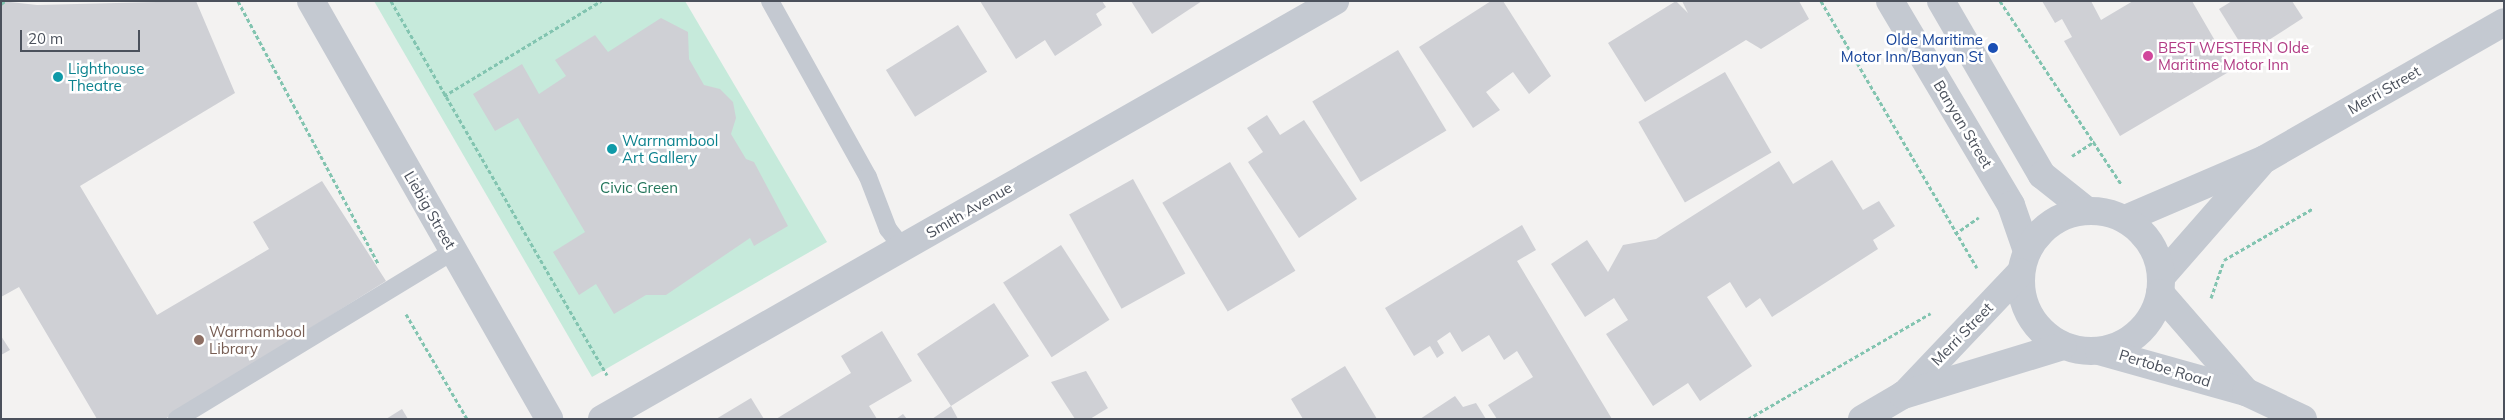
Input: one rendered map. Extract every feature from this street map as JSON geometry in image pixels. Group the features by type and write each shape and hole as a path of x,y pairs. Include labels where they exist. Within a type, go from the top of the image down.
{"street":[{"name":"Liebig Street","path":"311,1 550,419"},
{"name":"Smith Avenue","path":"614,412 1336,1"},
{"name":"Banyan Street","path":"1890,1 2011,205 2023,262"},
{"path":"1941,1 2042,175 2086,210 2125,219 2143,234 2156,254 2161,285 2155,311 2127,342 2073,349 2043,334 2030,317 2022,296 2023,262 2051,223 2086,210"},
{"name":"Merri Street","path":"2125,219 2265,159 2504,22"},
{"name":"Merri Street","path":"2161,285 2204,228 2265,159"},
{"name":"Merri Street","path":"1903,395 2023,262"},
{"name":"Pertobe Road","path":"2161,285 2246,392"},
{"name":"Merri Street","path":"1862,419 1903,395 2073,349"},
{"name":"Pertobe Road","path":"2073,349 2110,351 2246,392 2304,419"}],"lane":[{"path":"770,1 868,177 888,229 902,248"},
{"path":"177,419 453,250"}],"path":[{"path":"1,4 6,1"},
{"path":"238,1 391,288 467,419"},
{"path":"391,1 614,412"},
{"path":"444,96 601,1"},
{"path":"1821,1 1982,276"},
{"path":"2000,1 2124,190"},
{"path":"2204,228 2224,260 2312,209"},
{"path":"1748,419 1934,312"}],"green space":[{"name":"Civic Green","path":"374,1 685,1 827,242 592,377"}],"building":[{"path":"1,1 37,5 196,1 235,93 80,186 157,315 269,249 253,222 322,181 386,281 165,419 97,419 19,287 1,297"},
{"path":"980,1 1102,1 1106,7 1096,14 1102,25 1055,56 1045,40 1016,59"},
{"path":"1131,1 1202,1 1152,34"},
{"path":"1491,1 1503,1 1551,76 1529,94 1513,72 1486,92 1500,110 1473,128 1419,47"},
{"path":"1676,1 1688,13 1682,1 1799,1 1809,19 1761,49 1746,40 1645,102 1608,43"},
{"name":"BEST WESTERN Olde Maritime Motor Inn","path":"2042,1 2091,1 2101,20 2133,1 2192,1 2232,70 2120,136 2064,41 2072,37 2062,19 2055,23"},
{"name":"BEST WESTERN Olde Maritime Motor Inn","path":"2232,1 2292,1 2303,18 2247,54 2219,9"},
{"path":"661,18 688,32 689,59 704,85 720,89 733,102 736,118 731,134 746,159 754,162 788,226 754,246 750,238 666,295 646,295 614,314 596,284 579,295 553,252 585,232 518,118 495,131 473,94 522,64 539,94 566,76 555,60 595,35 608,52"},
{"path":"958,25 987,72 915,117 886,70"},
{"path":"1398,50 1446,131 1361,182 1312,102"},
{"path":"1725,72 1772,153 1685,203 1638,122"},
{"path":"1267,115 1280,135 1304,120 1357,199 1299,238 1248,162 1263,152 1247,128"},
{"path":"1832,160 1863,210 1879,201 1895,226 1873,240 1878,249 1772,317 1760,298 1746,308 1730,282 1707,297 1752,366 1700,401 1688,383 1653,406 1606,334 1628,320 1614,298 1585,317 1551,264 1587,240 1608,272 1623,245 1656,239 1779,161 1793,184"},
{"path":"1230,162 1295,271 1228,312 1162,203"},
{"path":"1133,179 1185,273 1122,309 1069,214"},
{"path":"1522,225 1536,250 1517,261 1612,419 1497,419 1488,405 1533,377 1517,351 1504,360 1489,335 1462,352 1450,332 1437,341 1444,353 1437,358 1430,346 1414,356 1385,308"},
{"path":"1061,245 1109,320 1052,357 1003,283"},
{"path":"994,303 1029,356 951,406 917,354"},
{"path":"882,331 912,381 869,406 877,419 776,419 851,373 841,356"},
{"path":"1,336 10,350 1,355"},
{"path":"1345,366 1377,419 1303,419 1291,399"},
{"path":"1086,371 1108,408 1090,419 1075,419 1051,382"},
{"path":"1455,396 1463,407 1476,403 1486,419 1420,419"},
{"path":"751,398 764,419 716,419"},
{"path":"951,406 958,419 932,419"},
{"path":"402,409 408,419 386,419"},
{"path":"903,414 907,419 896,419"}],"place":[{"name":"Olde Maritime Motor Inn/Banyan St","path":"1993,48"},
{"name":"BEST WESTERN Olde Maritime Motor Inn","path":"2148,56"},
{"name":"Lighthouse Theatre","path":"58,77"},
{"name":"Warrnambool Art Gallery","path":"612,149"},
{"name":"Warrnambool Library","path":"199,340"}]}
